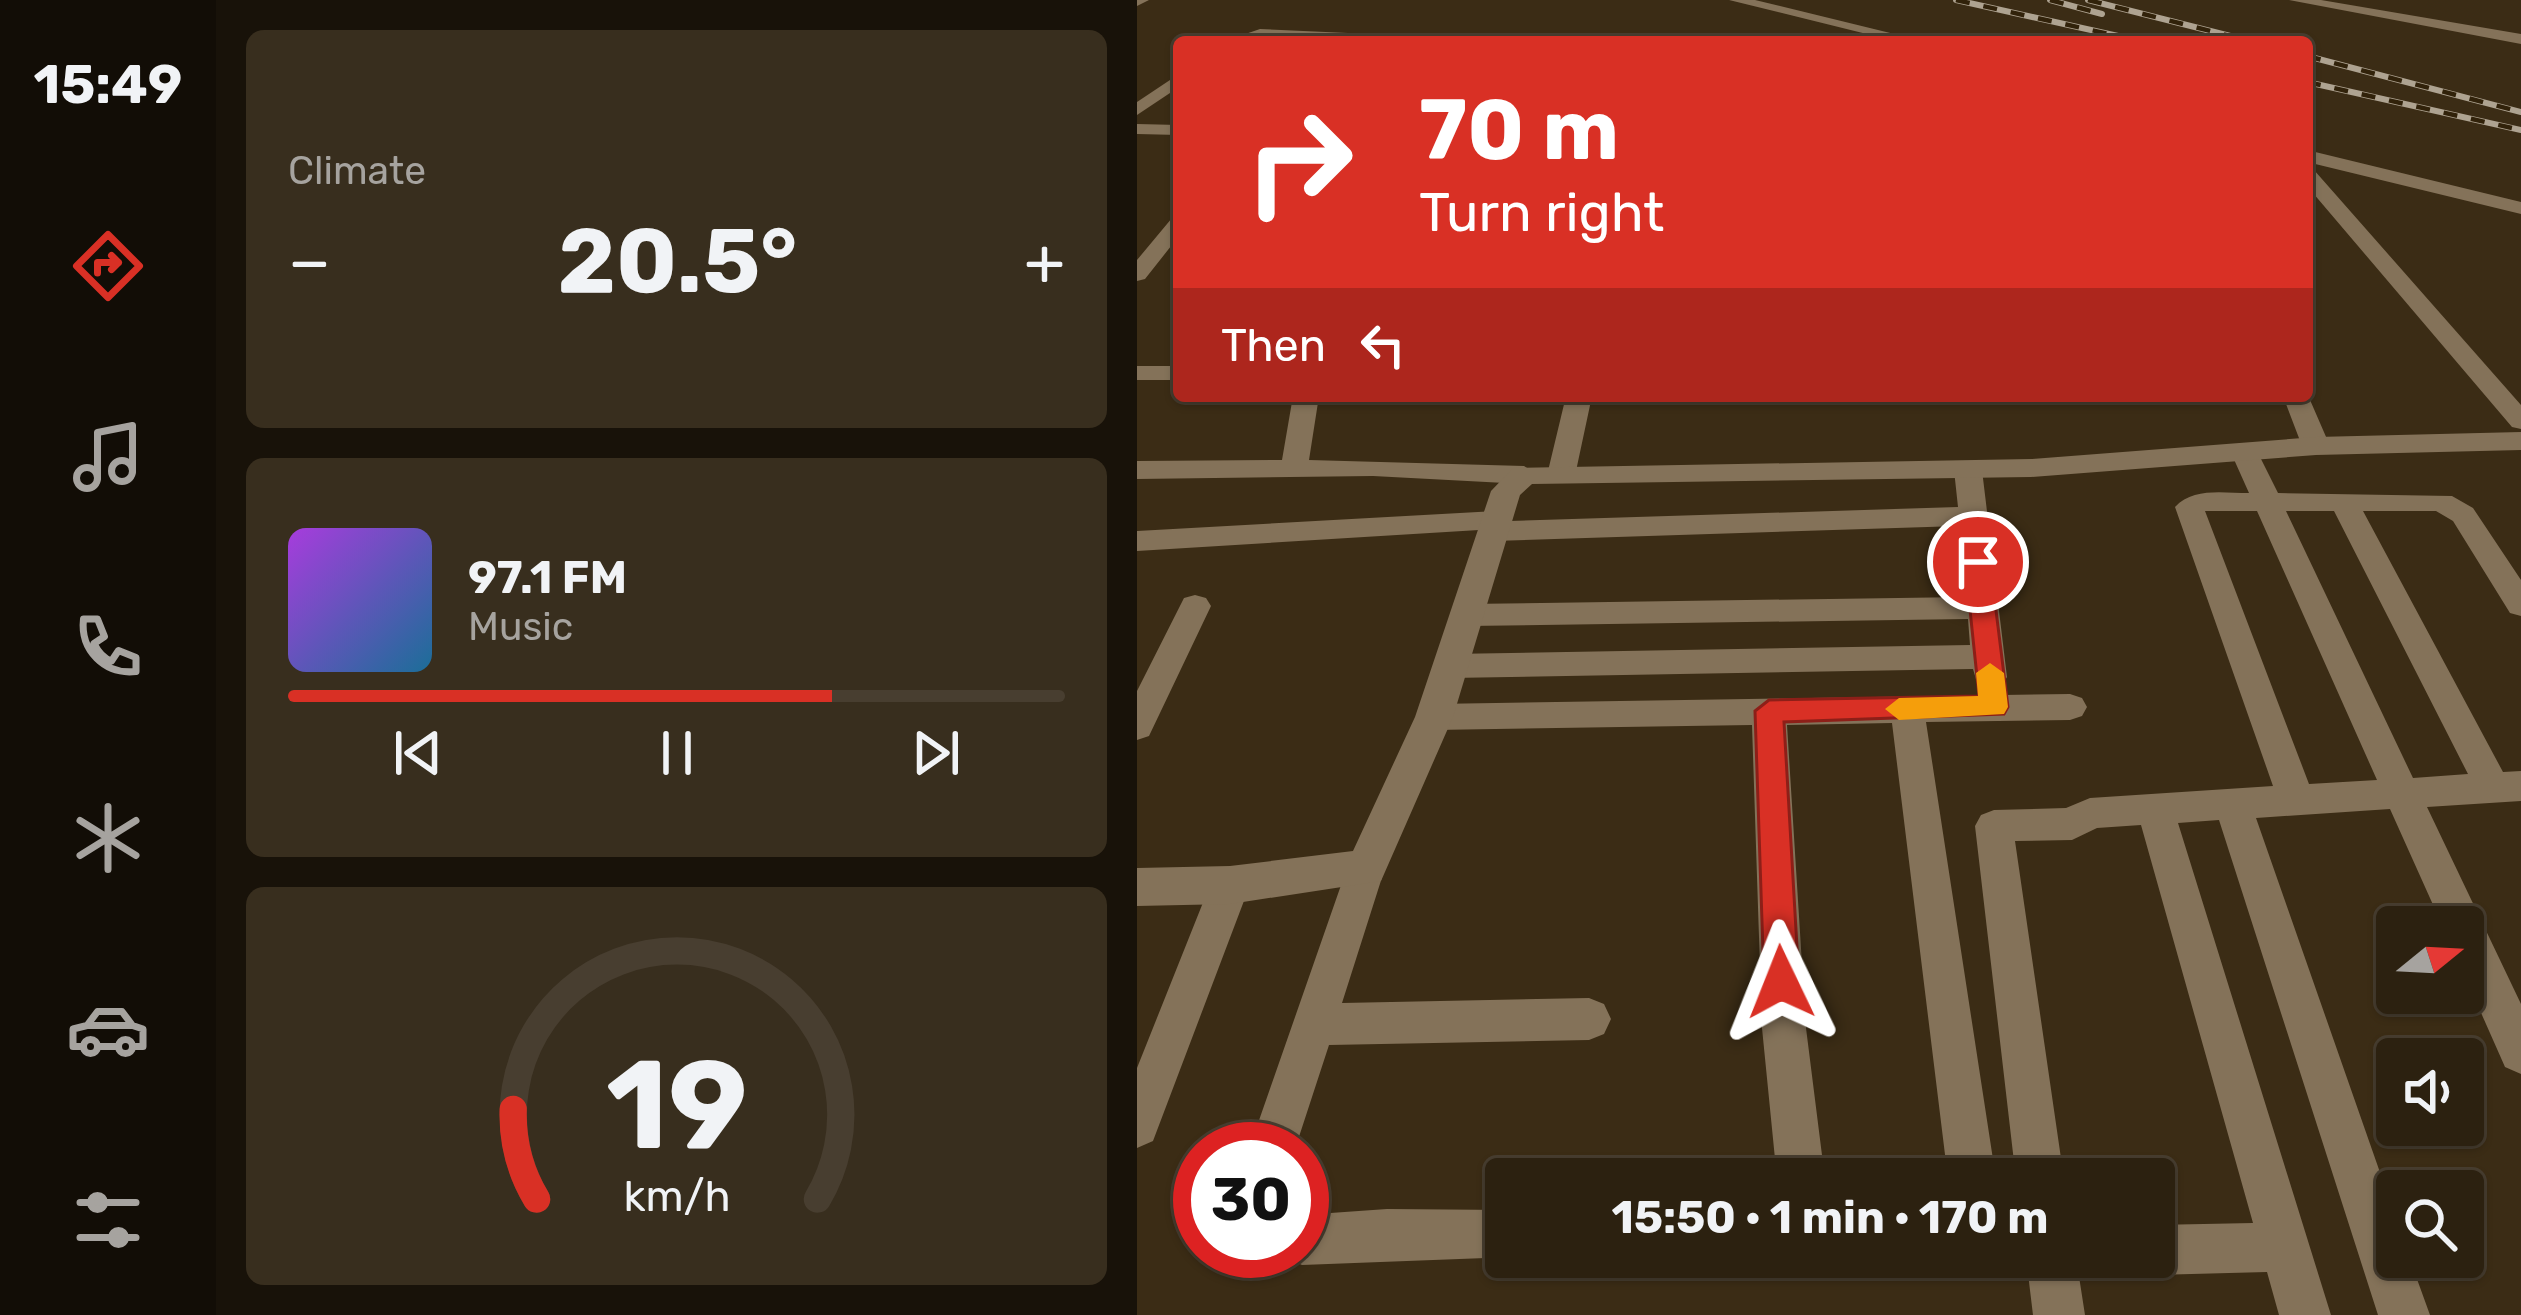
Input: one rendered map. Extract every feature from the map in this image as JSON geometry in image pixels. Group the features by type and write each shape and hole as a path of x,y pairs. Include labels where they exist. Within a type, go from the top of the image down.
{"street":[{"path":"1736,0 1893,36"},
{"path":"2296,0 2521,39"},
{"path":"1252,36 1294,36"},
{"path":"1137,110 1173,83"},
{"path":"1137,129 1173,130"},
{"path":"2313,157 2521,208"},
{"path":"2313,181 2521,422"},
{"path":"1137,240 1171,231"},
{"path":"1137,274 1171,231"},
{"path":"1137,373 1173,373"},
{"path":"1292,470 1302,442 1305,402"},
{"path":"1562,471 1578,402"},
{"path":"2298,402 2316,446"},
{"path":"1137,470 1525,475 1968,470 2246,455 2316,446 2521,441"},
{"path":"2246,455 2453,906"},
{"path":"1968,470 1994,707"},
{"path":"1281,1122 1366,868 1434,717 1506,491 1525,475"},
{"path":"2295,797 2236,631 2188,516 2189,508 2201,502 2432,500 2454,507 2521,605"},
{"path":"2037,1158 1994,826 2072,824 2090,813 2295,797 2507,787 2343,501"},
{"path":"1137,541 1494,526 1973,516"},
{"path":"1137,726 1195,606"},
{"path":"1466,615 1983,608"},
{"path":"1451,666 1988,657"},
{"path":"1434,717 2070,707"},
{"path":"1907,709 1969,1158"},
{"path":"1769,711 1783,1028 1798,1158"},
{"path":"2232,803 2405,1315"},
{"path":"2155,808 2305,1315"},
{"path":"1137,886 1230,885 1366,868"},
{"path":"1137,1125 1230,885"},
{"path":"2484,972 2521,1052"},
{"path":"1314,1024 1589,1019"},
{"path":"1329,1238 1485,1235"},
{"path":"2175,1250 2284,1247"},
{"path":"2054,1278 2059,1315"}],"railway":[{"path":"1956,0 2118,36"},
{"path":"2050,0 2102,14"},
{"path":"2088,0 2230,36"},
{"path":"2313,58 2521,112"},
{"path":"2313,83 2521,130"}],"slow traffic":[{"path":"1899,709 1994,707 1990,673"}],"route":[{"path":"1781,982 1769,711 1994,707 1978,562"}]}
